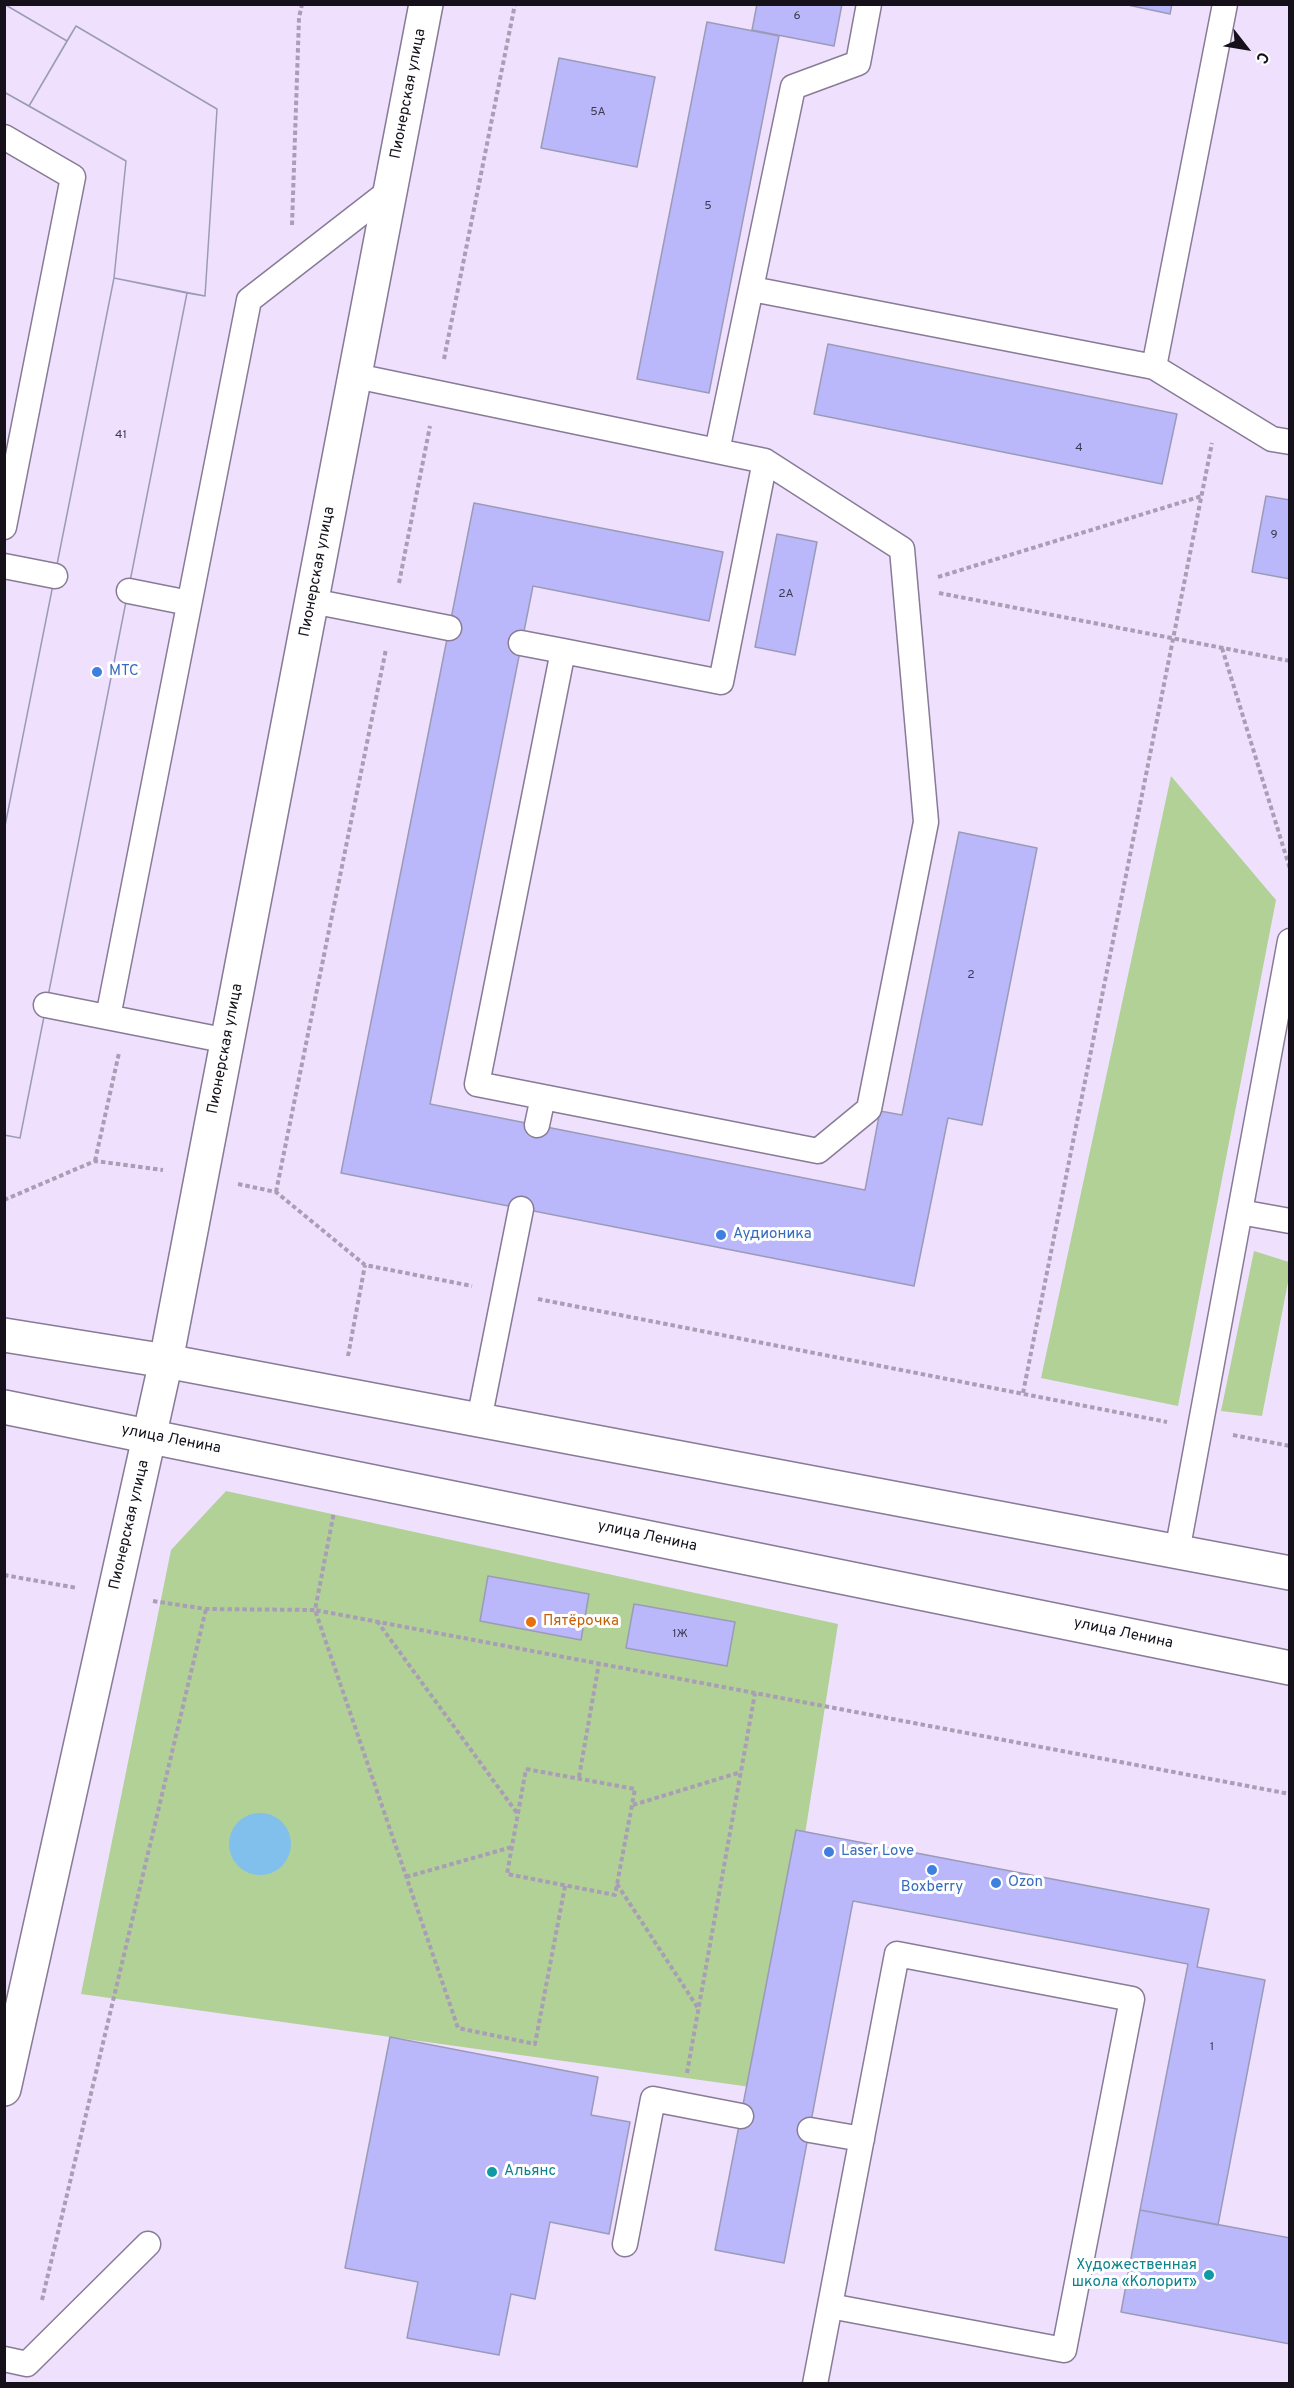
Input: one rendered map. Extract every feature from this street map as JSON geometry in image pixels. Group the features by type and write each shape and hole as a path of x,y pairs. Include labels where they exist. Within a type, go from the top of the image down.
{"main road":[{"name":"Пионерская улица","path":"4,2089 166,1361 426,4"},
{"path":"4,1335 166,1361 1290,1573"},
{"name":"улица Ленина","path":"4,1407 1290,1668"}],"lane":[{"path":"717,451 793,87 858,63 869,4"},
{"path":"1154,367 1225,4"},
{"path":"4,137 73,177 4,527"},
{"path":"108,1017 249,300 392,189"},
{"path":"752,289 1154,367 1272,439 1290,442"},
{"path":"356,376 765,461 902,549 926,822 869,1109 818,1150 477,1084 563,651"},
{"path":"521,643 721,682 765,461"},
{"path":"4,566 55,576"},
{"path":"129,591 189,603"},
{"path":"312,602 449,628"},
{"path":"1177,1552 1290,941"},
{"path":"46,1005 228,1041"},
{"path":"537,1125 543,1097"},
{"path":"479,1420 521,1209"},
{"path":"1240,1212 1290,1221"},
{"path":"815,2384 897,1954 1132,1999 1064,2350 830,2306"},
{"path":"625,2244 653,2100 741,2116"},
{"path":"810,2130 862,2139"},
{"path":"4,2360 27,2364 148,2244"}],"path":[{"path":"1023,1393 1220,407"},
{"path":"906,587 1202,496"},
{"path":"906,587 1290,661"},
{"path":"1221,648 1290,869"},
{"path":"342,1394 365,1265 1290,1446"},
{"path":"341,1475 315,1610 458,2028 535,2044 565,1886"},
{"path":"4,1575 206,1609 315,1610 1290,1794"},
{"path":"41,2306 206,1609"},
{"path":"377,1621 518,1814"},
{"path":"579,1778 599,1663"},
{"path":"682,2105 755,1693"},
{"path":"526,1769 635,1789 615,1895 507,1874 518,1814 526,1769"},
{"path":"633,1805 741,1772"},
{"path":"406,1876 512,1846"},
{"path":"616,1883 699,2008"}],"green space":[{"path":"1171,776 1276,900 1178,1406 1041,1378"},
{"path":"1254,1251 1289,1262 1289,1277 1262,1416 1221,1411"},
{"path":"226,1491 838,1624 765,2089 81,1994 171,1550"}],"water":[{"path":"260,1813 277,1818 282,1822 286,1827 291,1844 286,1861 282,1866 277,1870 260,1875 243,1870 238,1866 234,1861 229,1844 234,1827 238,1822 243,1818"}],"building":[{"path":"4,4 67,41 29,106 4,92"},
{"path":"4,4 67,41 76,26 217,109 205,296 187,293 20,1138 4,1135 4,831 114,278 126,161 4,92"},
{"path":"757,4 842,4 834,46 752,30"},
{"path":"1123,4 1172,4 1170,14"},
{"path":"707,22 779,36 709,393 637,379"},
{"path":"76,26 217,109 205,296 114,278 126,161 29,106"},
{"path":"559,58 655,77 637,167 541,148"},
{"path":"114,278 187,293 20,1138 4,1135 4,831"},
{"path":"828,344 1177,414 1162,484 814,414"},
{"path":"1266,496 1290,500 1290,579 1252,572"},
{"path":"474,503 723,552 709,621 533,586 430,1104 865,1190 880,1111 902,1115 959,832 1037,848 982,1125 948,1118 914,1286 341,1173"},
{"path":"777,534 817,542 795,655 755,647"},
{"path":"488,1576 589,1594 581,1640 480,1621"},
{"path":"634,1604 735,1622 727,1666 626,1648"},
{"path":"796,1830 1209,1909 1197,1967 1265,1980 1218,2225 1140,2210 1188,1964 853,1901 784,2263 715,2250"},
{"name":"Альянс","path":"390,2037 598,2077 591,2115 630,2122 609,2234 550,2222 535,2299 511,2294 499,2355 407,2338 418,2282 345,2268"},
{"name":"Художественная школа «Колорит»","path":"1140,2210 1290,2238 1290,2344 1121,2312"}],"place":[{"name":"МТС","path":"97,672"},
{"name":"Аудионика","path":"721,1235"},
{"name":"Пятёрочка","path":"531,1622"},
{"name":"Laser Love","path":"829,1852"},
{"name":"Boxberry","path":"932,1870"},
{"name":"Ozon","path":"996,1883"},
{"name":"Альянс","path":"492,2172"},
{"name":"Художественная школа «Колорит»","path":"1209,2275"}]}
